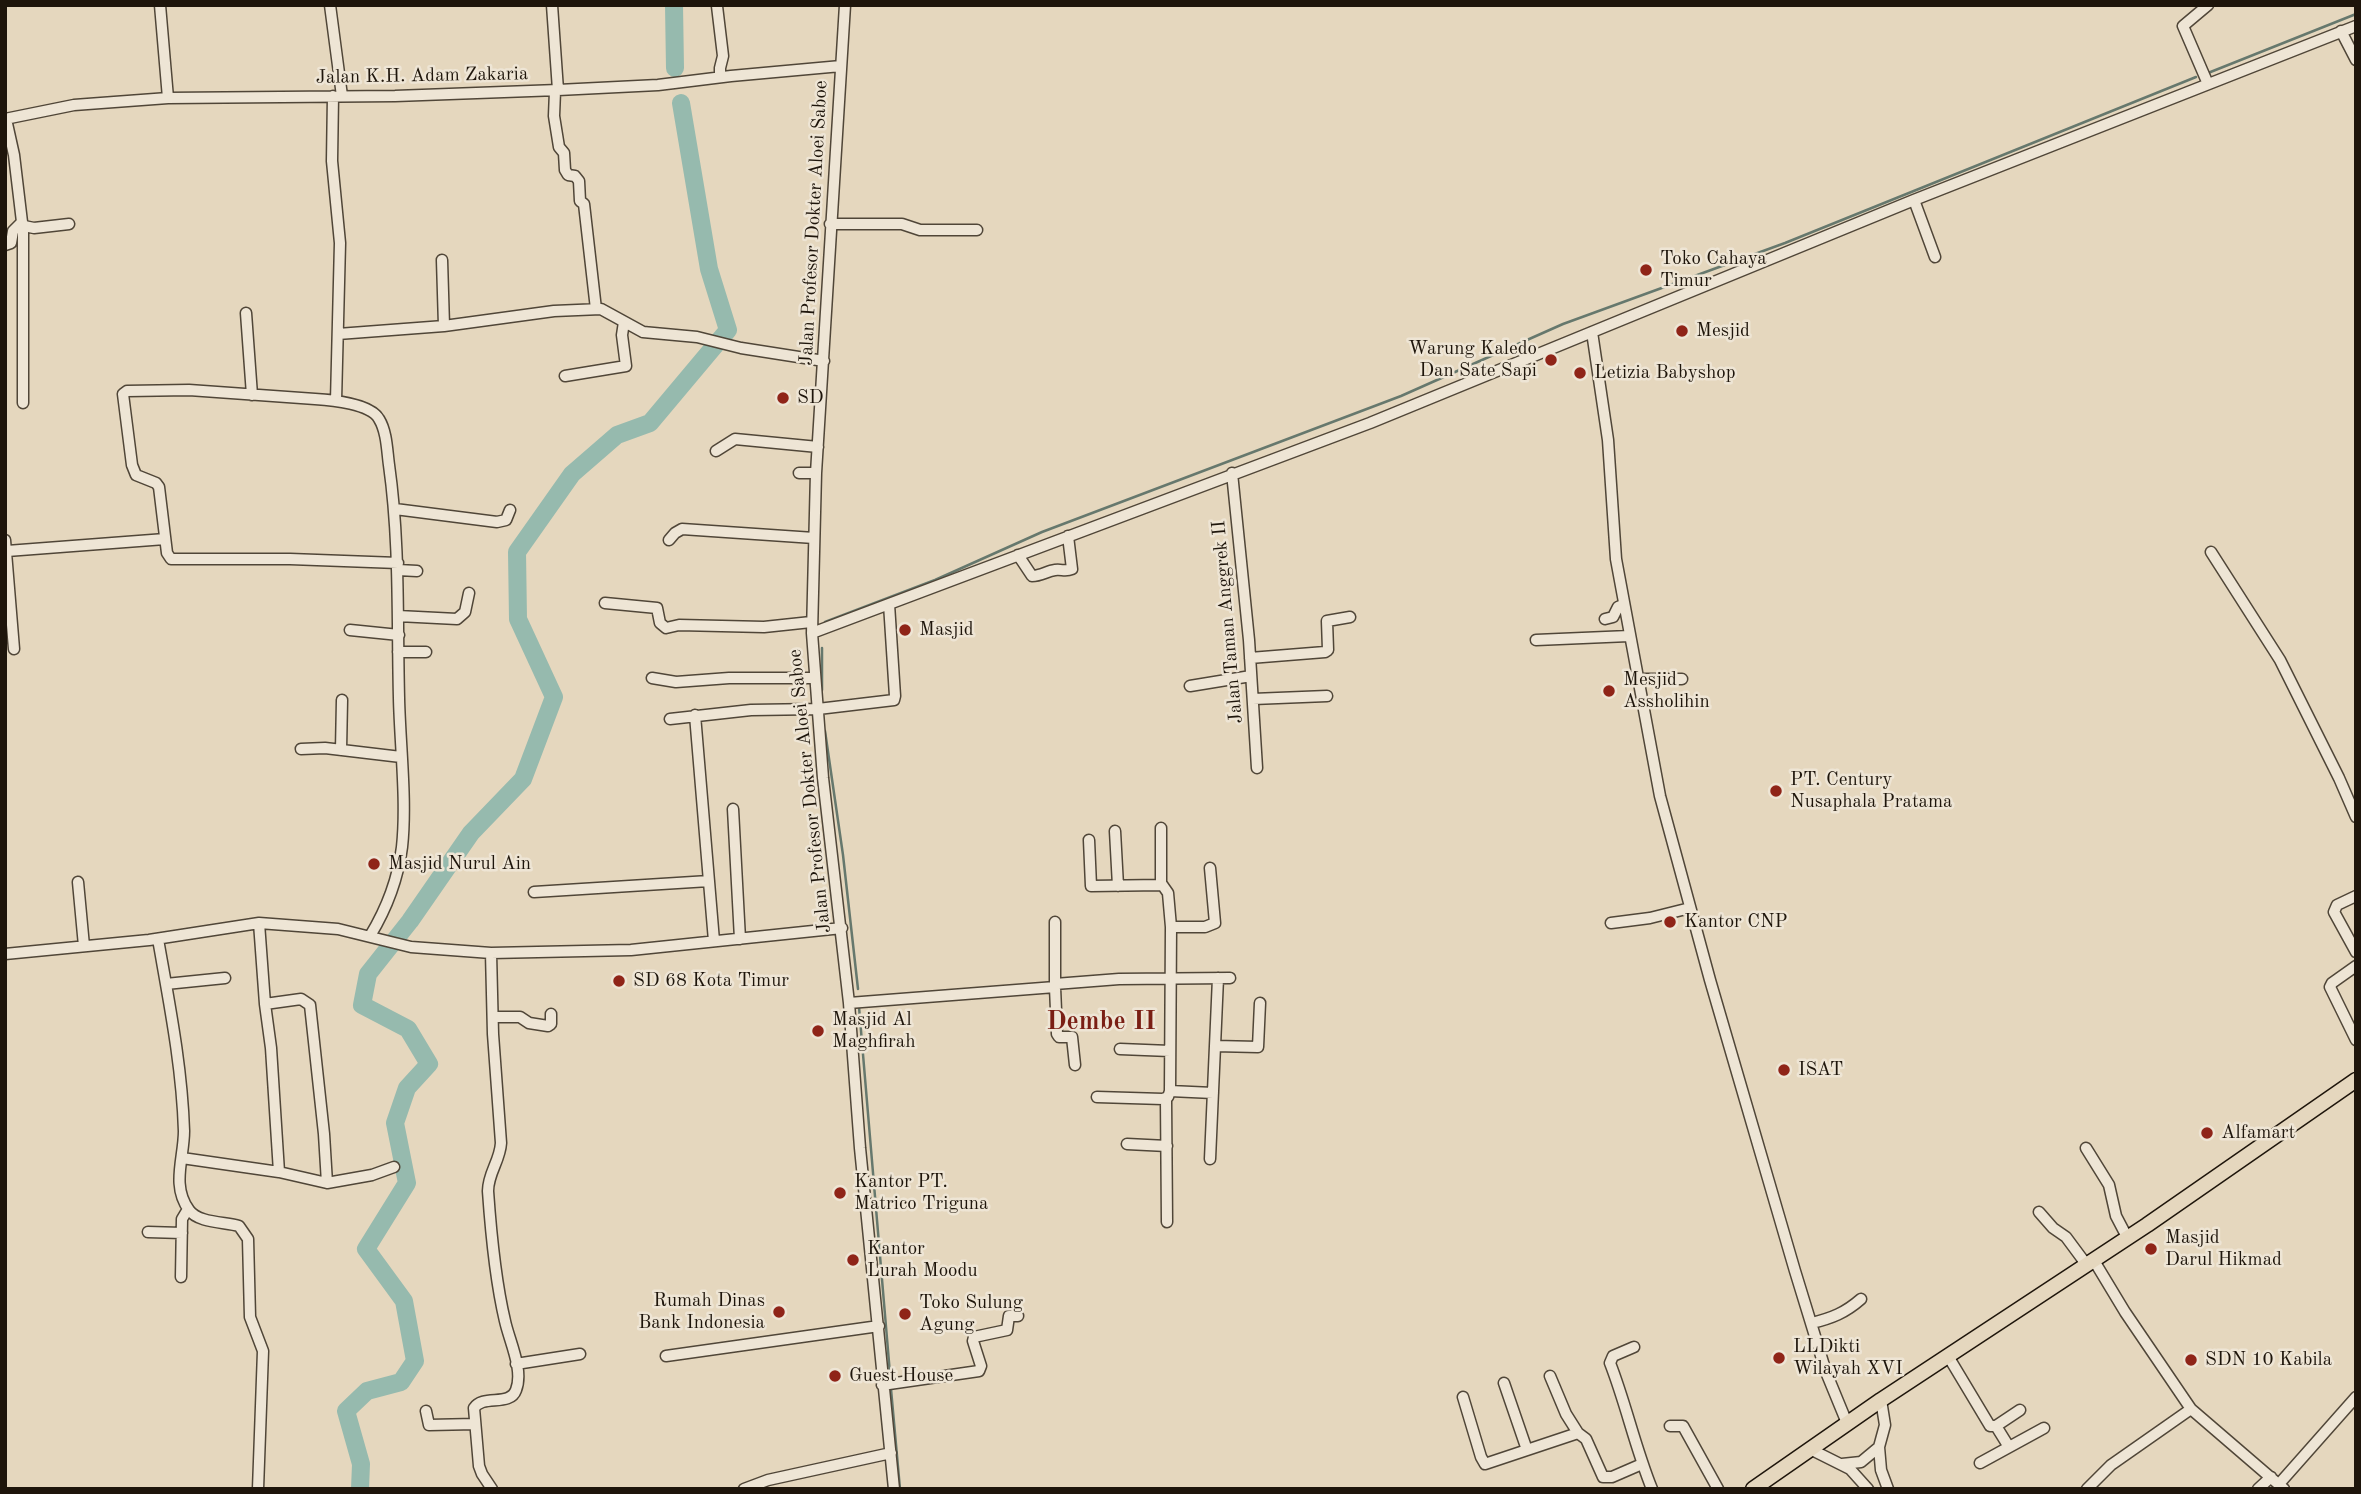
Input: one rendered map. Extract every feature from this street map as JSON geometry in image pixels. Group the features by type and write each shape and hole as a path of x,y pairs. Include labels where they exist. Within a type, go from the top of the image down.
{"main road":[{"path":"1755,1487 2356,1080"}],"street":[{"path":"160,5 168,98"},
{"path":"330,5 337,96 333,182 340,243 336,401"},
{"path":"552,5 556,90 554,116 559,147 564,153 565,170 579,181 580,201 585,208 596,309"},
{"name":"Jalan Profesor Dokter Aloei Saboe","path":"845,5 816,473 812,627 823,778 842,928 860,1147 879,1326 882,1385 894,1489"},
{"path":"2208,5 2183,26 2208,84"},
{"path":"717,6 723,56 720,77"},
{"path":"605,603 657,608 660,623 666,628 679,625 812,627 888,604 1370,423 1914,200 2356,26"},
{"path":"2341,32 2356,60"},
{"name":"Jalan K.H. Adam Zakaria","path":"6,119 74,105 168,98 556,90 658,85 841,66"},
{"path":"6,119 14,155 22,224 23,403"},
{"path":"1914,200 1935,257"},
{"path":"22,224 33,228 69,224"},
{"path":"5,245 11,243 13,231 22,224"},
{"path":"830,224 902,224 922,230 976,230"},
{"path":"442,260 444,326"},
{"path":"338,334 444,326 554,311 596,309 609,312 643,332 697,337 741,348 824,361"},
{"path":"246,313 252,395"},
{"path":"565,376 626,366 622,335 624,322"},
{"path":"1592,332 1605,414 1616,559 1660,796 1765,1169 1826,1372 1847,1423"},
{"path":"370,936 383,915 398,866 403,813 398,567 395,509 384,431 379,418 370,410 336,401 189,390 127,391 123,394 132,465 136,475 156,483 159,487 167,553 171,559 290,559 398,567 417,571"},
{"path":"716,451 736,439 818,447"},
{"path":"799,473 816,473"},
{"name":"Jalan Taman Anggrek II","path":"1232,474 1250,658 1257,768"},
{"path":"395,509 497,522 506,520 510,510"},
{"path":"669,540 682,529 814,538"},
{"path":"1018,555 1032,576 1042,576 1054,570 1066,572 1072,569 1068,536"},
{"path":"15,649 6,546 165,540"},
{"path":"2211,552 2280,660 2356,817"},
{"path":"398,616 457,619 465,612 469,593"},
{"path":"670,719 751,710 818,709 894,700 888,604"},
{"path":"1605,619 1613,617 1618,607 1623,605"},
{"path":"1250,658 1325,652 1328,650 1327,621 1350,617"},
{"path":"350,630 398,635"},
{"path":"1536,640 1629,636"},
{"path":"398,652 426,653"},
{"path":"1190,686 1251,676"},
{"path":"652,678 676,682 729,678 815,678"},
{"path":"1638,679 1682,679"},
{"path":"1253,699 1327,696"},
{"path":"341,750 342,700"},
{"path":"695,715 714,941"},
{"path":"301,749 341,750 401,757"},
{"path":"733,809 740,939"},
{"path":"1161,828 1161,885 1168,893 1172,978 1165,1202 1167,1222"},
{"path":"1115,831 1118,886"},
{"path":"1089,840 1091,886 1161,885"},
{"path":"1171,928 1205,927 1214,923 1210,868"},
{"path":"534,892 709,881"},
{"path":"78,882 85,946"},
{"path":"2356,896 2337,905 2334,912 2356,952"},
{"path":"1611,923 1630,922 1690,908"},
{"path":"1055,922 1057,1034 1059,1037 1072,1037 1075,1065"},
{"path":"259,923 279,1172"},
{"path":"5,954 158,939 259,923 329,928 383,938 411,947 491,953 631,950 842,928"},
{"path":"158,939 181,1097 184,1133 179,1166 180,1185 191,1214 239,1226 248,1239 250,1317 263,1351 258,1489"},
{"path":"491,953 501,1143 500,1155 488,1181 488,1191 505,1322 516,1364 516,1391 508,1397 477,1403 474,1408 479,1466 492,1489"},
{"path":"2356,966 2330,987 2356,1040"},
{"path":"166,984 225,978"},
{"path":"849,1003 1172,978 1224,978 1215,1046 1210,1159"},
{"path":"265,1004 301,999 310,1005 327,1183"},
{"path":"1215,1046 1258,1046 1260,1003"},
{"path":"493,1017 520,1017 528,1023 548,1026 551,1024 551,1014"},
{"path":"1120,1049 1170,1051"},
{"path":"1097,1097 1213,1093"},
{"path":"1127,1144 1167,1146"},
{"path":"2086,1148 2109,1185 2116,1216 2127,1237"},
{"path":"182,1158 279,1172 327,1183 372,1175 394,1167"},
{"path":"181,1277 182,1219 188,1209"},
{"path":"2039,1212 2090,1262 2191,1409 2278,1483"},
{"path":"148,1232 182,1233"},
{"path":"1812,1323 1846,1312 1861,1299"},
{"path":"882,1385 979,1371 981,1366 972,1341 974,1337 1007,1330 1009,1316 1018,1315"},
{"path":"666,1356 879,1326"},
{"path":"1634,1347 1614,1356 1610,1363 1652,1489"},
{"path":"516,1364 580,1354"},
{"path":"1948,1356 1988,1424 1996,1426 2009,1447"},
{"path":"1550,1376 1566,1414 1578,1433 1586,1439 1603,1477 1607,1479 1642,1464"},
{"path":"1504,1383 1527,1450"},
{"path":"1463,1397 1484,1463 1495,1462 1578,1433"},
{"path":"2258,1489 2278,1483 2356,1397"},
{"path":"1881,1400 1885,1425 1879,1447 1881,1470 1888,1489"},
{"path":"2087,1489 2121,1458 2191,1409"},
{"path":"1996,1426 2020,1410"},
{"path":"426,1411 427,1422 432,1426 475,1424"},
{"path":"1670,1426 1683,1426 1718,1489"},
{"path":"1980,1463 2044,1428"},
{"path":"1841,1464 1861,1462 1879,1447"},
{"path":"1810,1449 1850,1469 1867,1489"},
{"path":"744,1489 768,1480 891,1453"}],"waterway":[{"path":"674,5 675,68"},
{"path":"2208,73 2356,14"},
{"path":"825,622 935,580 1042,532 1401,396 1563,324 1785,243 2196,77"},
{"path":"360,1489 361,1464 346,1411 367,1391 401,1382 415,1361 404,1301 366,1249 407,1183 395,1123 407,1088 429,1064 408,1029 362,1005 368,974 410,921 471,833 523,779 554,697 518,619 517,552 572,474 617,435 650,423 728,330 709,269 681,103"},
{"path":"822,648 822,690"},
{"path":"825,731 843,855 858,989"},
{"path":"859,1007 890,1374"},
{"path":"891,1389 900,1489"}],"place":[{"name":"Toko Cahaya Timur","path":"1646,270"},
{"name":"Mesjid","path":"1682,331"},
{"name":"Warung Kaledo Dan Sate Sapi","path":"1551,360"},
{"name":"Letizia Babyshop","path":"1580,373"},
{"name":"SD","path":"783,398"},
{"name":"Masjid","path":"905,630"},
{"name":"Mesjid Assholihin","path":"1609,691"},
{"name":"PT. Century Nusaphala Pratama","path":"1776,791"},
{"name":"Masjid Nurul Ain","path":"374,864"},
{"name":"Kantor CNP","path":"1670,922"},
{"name":"SD 68 Kota Timur","path":"619,981"},
{"name":"Masjid Al Maghfirah","path":"818,1031"},
{"name":"ISAT","path":"1784,1070"},
{"name":"Alfamart","path":"2207,1133"},
{"name":"Kantor PT. Matrico Triguna","path":"840,1193"},
{"name":"Masjid Darul Hikmad","path":"2151,1249"},
{"name":"Kantor Lurah Moodu","path":"853,1260"},
{"name":"Rumah Dinas Bank Indonesia","path":"779,1312"},
{"name":"Toko Sulung Agung","path":"905,1314"},
{"name":"LLDikti Wilayah XVI","path":"1779,1358"},
{"name":"SDN 10 Kabila","path":"2191,1360"},
{"name":"Guest House","path":"835,1376"}],"district":[{"name":"Dembe II","path":"1101,1022"}]}
